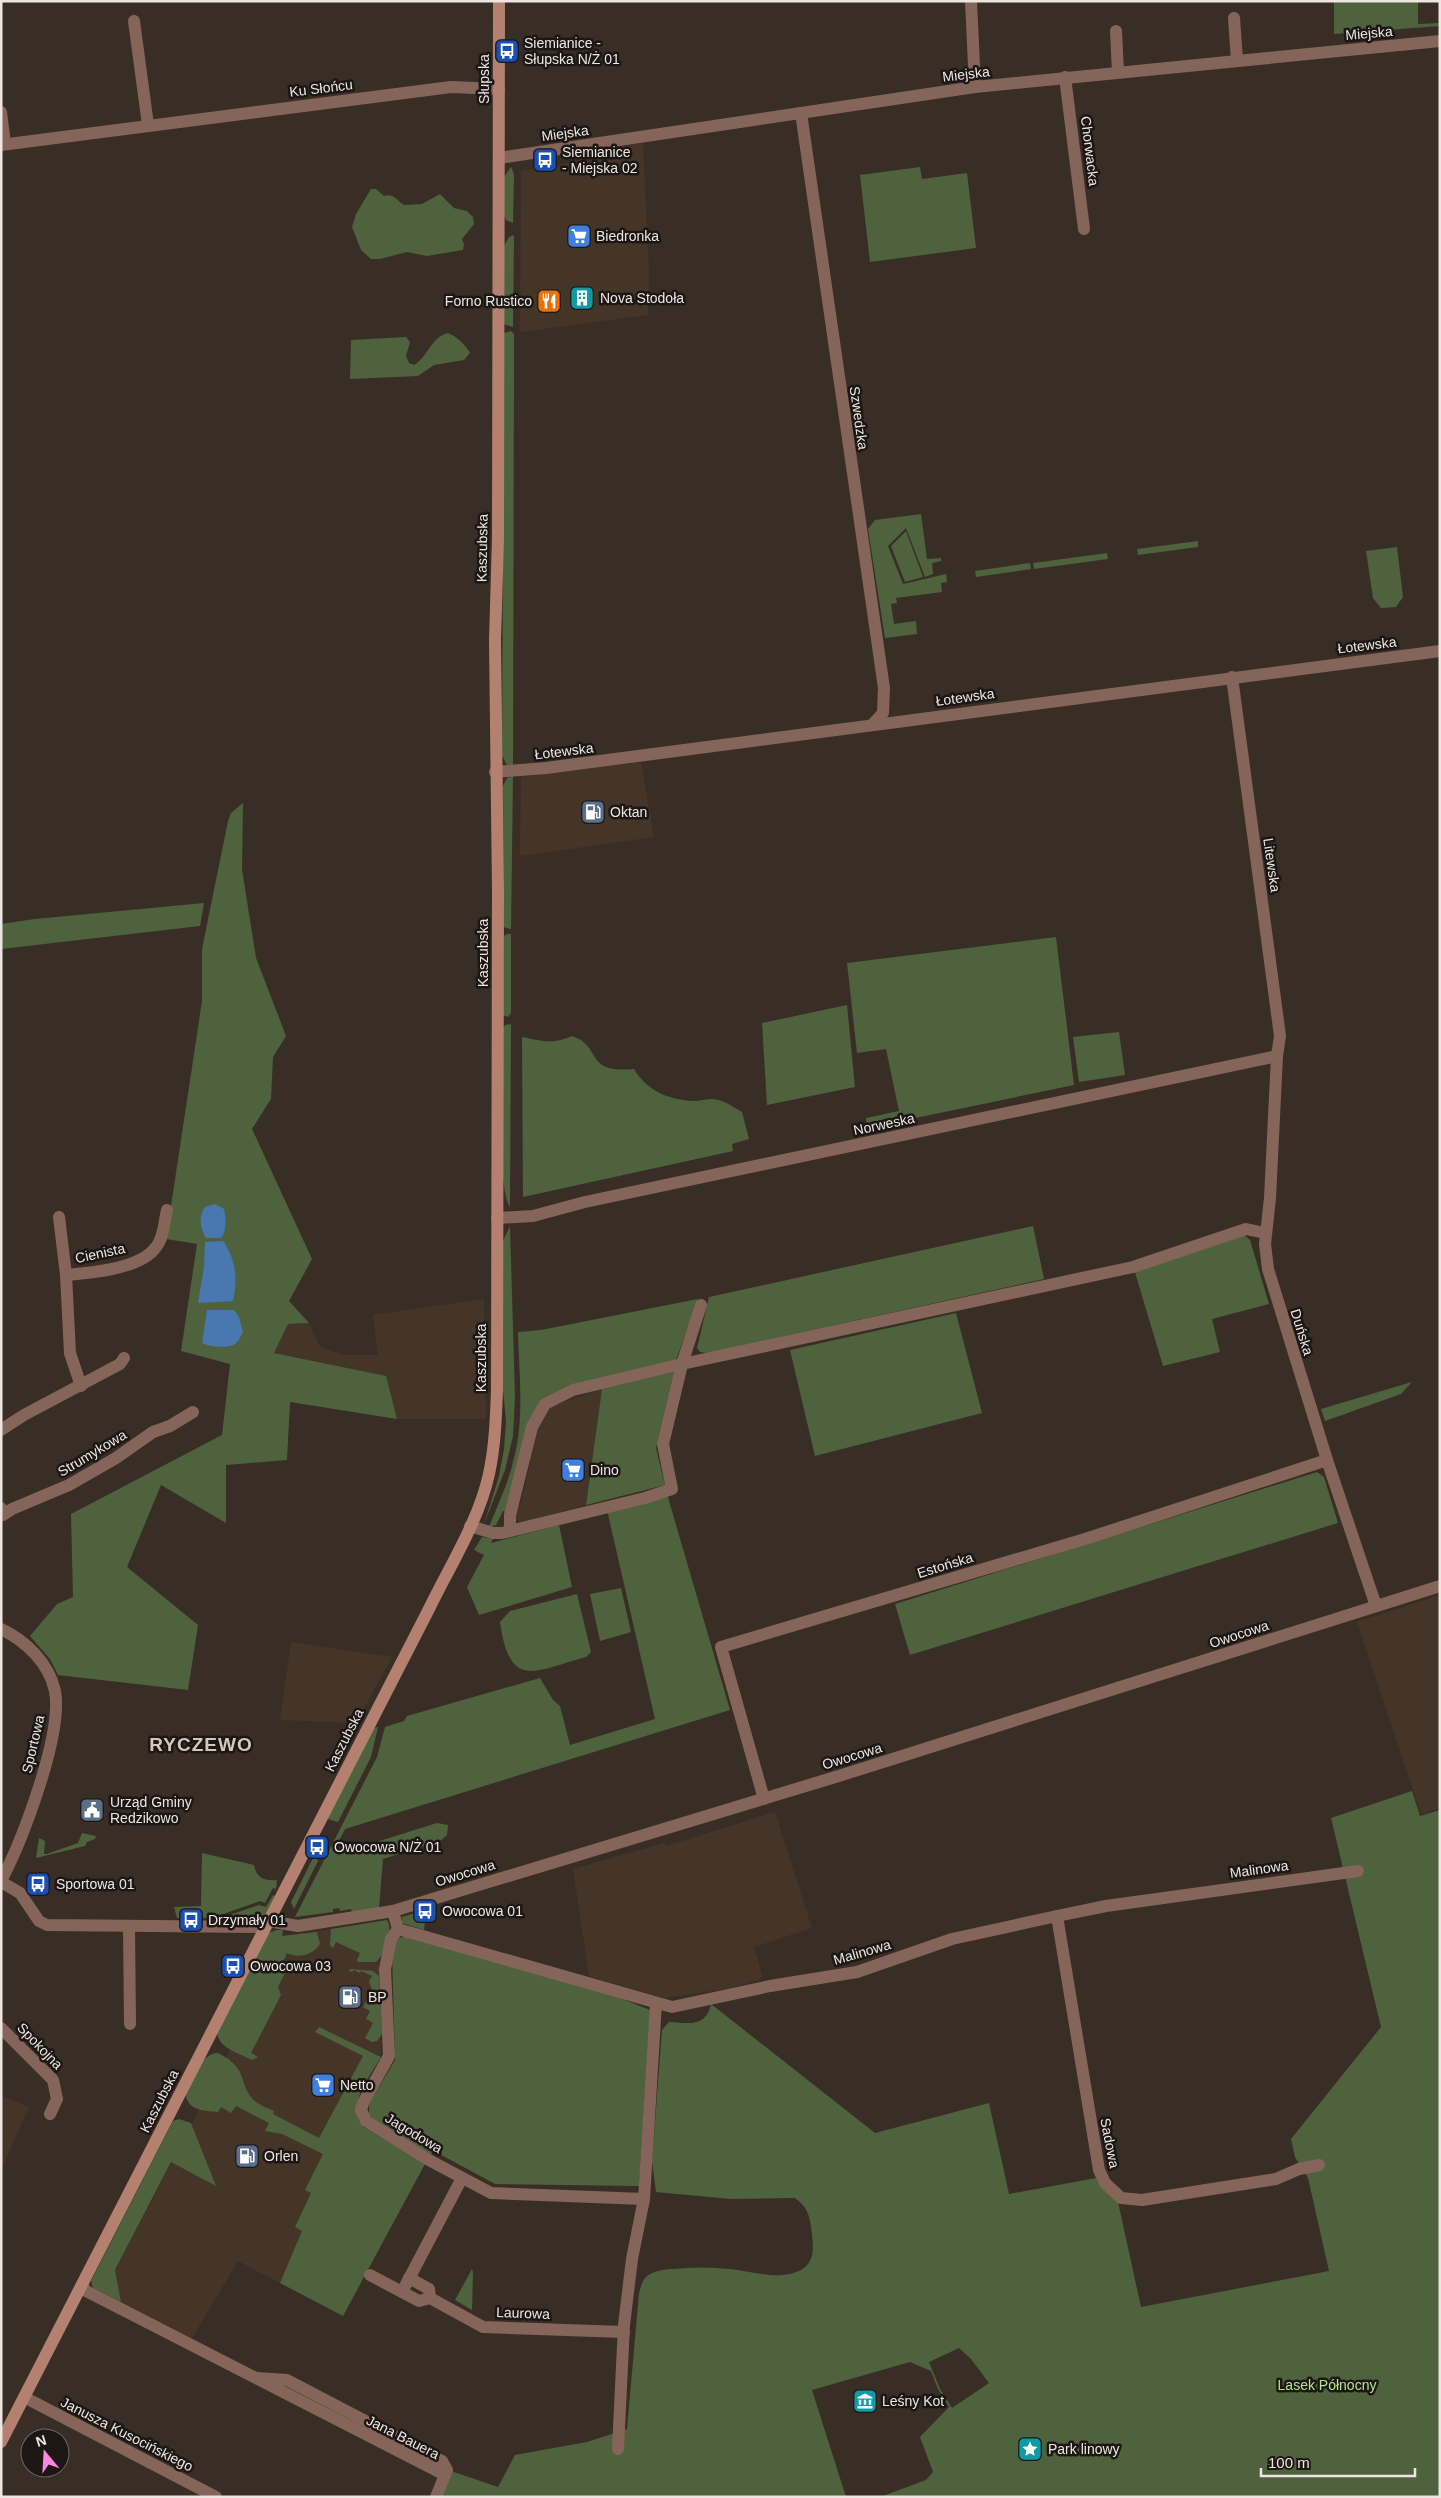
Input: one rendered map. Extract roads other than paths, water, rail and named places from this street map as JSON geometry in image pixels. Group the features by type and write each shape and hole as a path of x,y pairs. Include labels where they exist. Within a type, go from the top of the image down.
{"main road":[{"name":"Słupska","path":"499,1 499,158"},
{"name":"Kaszubska","path":"1,2442 470,1526 489,1476 495,1438 497,1218 498,891 495,772 499,158"}],"street":[{"path":"971,1 975,87"},
{"path":"1234,18 1237,60"},
{"path":"134,21 148,124"},
{"path":"1116,31 1118,72"},
{"name":"Miejska","path":"499,158 975,87 1440,41"},
{"name":"Chorwacka","path":"1065,77 1084,230"},
{"name":"Ku Słońcu","path":"1,112 3,144 148,124 451,87 499,88"},
{"name":"Szwedzka","path":"801,113 884,688 883,713 873,724"},
{"name":"Łotewska","path":"495,772 546,768 1440,651"},
{"name":"Litewska","path":"1232,677 1280,1036 1277,1056"},
{"name":"Norweska","path":"497,1218 533,1216 613,1196 1277,1056"},
{"name":"Duńska","path":"1277,1056 1270,1198 1265,1233 1270,1278 1327,1460 1376,1606"},
{"name":"Cienista","path":"66,1274 87,1274 115,1268 153,1251 161,1237 167,1210"},
{"name":"Cienista","path":"59,1217 66,1274 70,1353 81,1386"},
{"path":"510,1531 510,1515 532,1427 545,1404 573,1390 682,1364 1133,1267 1246,1229 1265,1233"},
{"path":"470,1526 493,1534 510,1531 645,1498 672,1489 663,1444 682,1364 701,1305"},
{"path":"1,1430 24,1415 120,1364 124,1358"},
{"name":"Strumykowa","path":"2,1512 69,1485 116,1458 153,1432 170,1426 193,1412"},
{"name":"Estońska","path":"764,1799 721,1648 1085,1539 1327,1460"},
{"name":"Owocowa","path":"1,1881 20,1893 35,1918 42,1924 129,1926 266,1924 298,1926 394,1911 764,1799 1440,1586"},
{"name":"Sportowa","path":"1,1629 25,1644 40,1660 52,1682 56,1703 54,1724 32,1806 18,1845 1,1881"},
{"name":"Malinowa","path":"398,1928 672,2007 770,1986 857,1972 952,1939 1106,1906 1358,1871"},
{"path":"394,1911 398,1928"},
{"name":"Sadowa","path":"1057,1916 1098,2170 1105,2183 1121,2198 1142,2200 1276,2179 1299,2169 1319,2165"},
{"path":"129,1926 130,2024"},
{"name":"Jagodowa","path":"398,1928 391,1939 385,1969 389,2056 363,2103 361,2110 363,2117 371,2124 490,2193 644,2199"},
{"path":"618,2449 624,2332 632,2259 644,2199 656,2003"},
{"name":"Spokojna","path":"1,2028 53,2080 57,2099 50,2114"},
{"path":"402,2292 462,2178"},
{"name":"Laurowa","path":"370,2275 419,2302 430,2298 483,2327 624,2332"},
{"path":"409,2278 429,2289 430,2298"},
{"name":"Jana Bauera","path":"82,2285 86,2291 254,2378 306,2397 398,2444 445,2475 436,2497"},
{"name":"Janusza Kusocińskiego","path":"24,2397 216,2497"}],"water":[{"path":"215,1204 224,1209 226,1220 224,1232 221,1238 206,1238 201,1226 201,1215 205,1207"},
{"path":"223,1241 231,1255 235,1270 233,1301 198,1303 204,1267 205,1242"},
{"path":"207,1310 234,1310 239,1317 243,1332 237,1342 224,1347 202,1343"}],"place":[{"name":"Siemianice - Słupska N/Ż 01","path":"507,51"},
{"name":"Siemianice - Miejska 02","path":"545,160"},
{"name":"Biedronka","path":"579,236"},
{"name":"Nova Stodoła","path":"582,298"},
{"name":"Forno Rustico","path":"549,301"},
{"name":"Oktan","path":"593,812"},
{"name":"Dino","path":"573,1470"},
{"name":"Urząd Gminy Redzikowo","path":"92,1810"},
{"name":"Owocowa N/Ż 01","path":"317,1847"},
{"name":"Sportowa 01","path":"38,1884"},
{"name":"Owocowa 01","path":"425,1911"},
{"name":"Drzymały 01","path":"191,1920"},
{"name":"Owocowa 03","path":"233,1966"},
{"name":"BP","path":"350,1997"},
{"name":"Netto","path":"323,2085"},
{"name":"Orlen","path":"247,2156"},
{"name":"Leśny Kot","path":"865,2401"},
{"name":"Park linowy","path":"1030,2449"}],"district":[{"name":"RYCZEWO","path":"201,1744"}],"park label":[{"name":"Lasek Północny","path":"1327,2385"}]}
